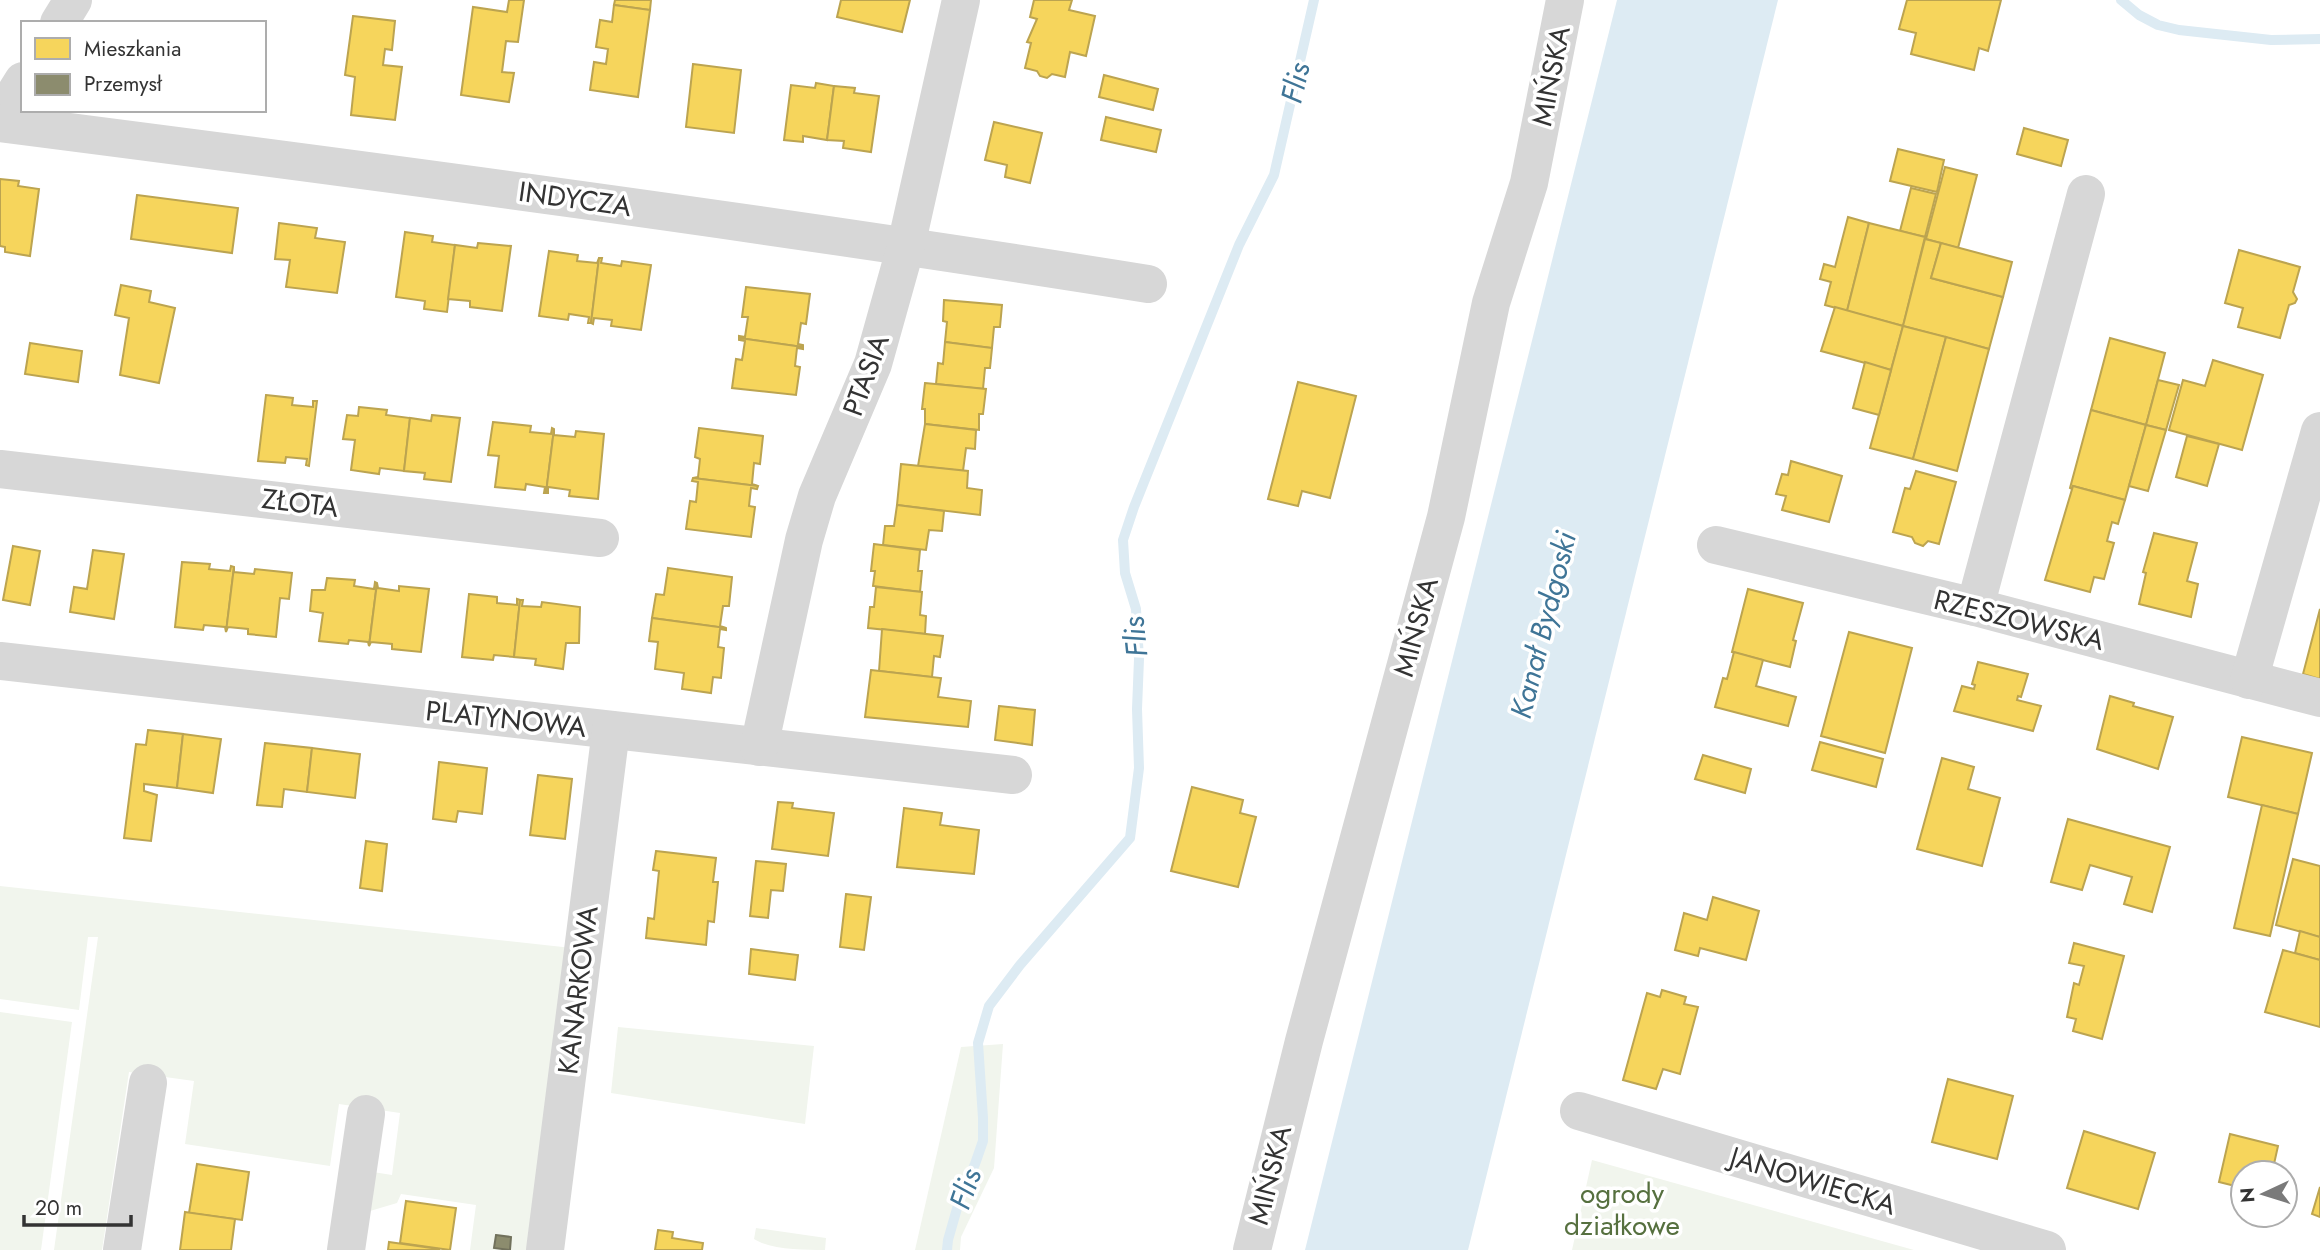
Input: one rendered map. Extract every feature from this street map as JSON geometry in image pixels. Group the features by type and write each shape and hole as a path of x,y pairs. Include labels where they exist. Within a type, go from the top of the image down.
{"street":[{"path":"59,21 72,0"},
{"name":"PTASIA","path":"759,747 804,540 817,496 873,364 906,246 961,0"},
{"name":"MIŃSKA","path":"1252,1250 1304,1041 1446,517 1491,303 1529,183 1565,0"},
{"path":"0,120 21,84"},
{"name":"INDYCZA","path":"0,120 906,246 1148,284"},
{"path":"1975,607 2087,194"},
{"path":"2249,680 2320,431"},
{"name":"ZŁOTA","path":"0,469 600,538"},
{"name":"RZESZOWSKA","path":"1716,545 1975,607 2320,698"},
{"name":"PLATYNOWA","path":"0,661 1013,775"},
{"name":"KANARKOWA","path":"545,1250 611,730"},
{"path":"122,1250 148,1083"},
{"name":"JANOWIECKA","path":"1579,1111 2047,1250"},
{"path":"346,1250 366,1114"}],"green space":[{"path":"0,886 572,948 528,1250 470,1250 476,1205 401,1194 397,1203 370,1211 373,1172 392,1175 400,1113 339,1104 330,1166 185,1144 194,1081 129,1072 102,1250 54,1250 98,937 88,937 79,1010 0,999"},
{"path":"0,1012 72,1022 41,1250 0,1250"},
{"path":"618,1027 814,1046 805,1124 611,1093"},
{"path":"1003,1044 994,1168 961,1237 960,1250 915,1250 961,1047"},
{"name":"ogrody działkowe","path":"1592,1160 1914,1250 1572,1250"},
{"path":"756,1228 826,1238 825,1250 788,1249 761,1243 754,1239"}],"water":[{"name":"Kanał Bydgoski","path":"1617,0 1778,0 1468,1250 1305,1250"}],"building: Mieszkania":[{"path":"509,0 524,0 518,42 506,41 502,72 514,73 509,102 461,95 473,7 507,12"},
{"path":"615,0 651,0 650,10 614,5"},
{"path":"841,0 910,0 902,32 837,17"},
{"path":"1034,0 1072,0 1069,10 1095,16 1086,56 1070,52 1065,77 1052,74 1047,78 1040,76 1037,71 1025,68 1031,43 1027,42 1037,19 1030,17"},
{"path":"1907,0 2001,0 1988,51 1979,48 1974,70 1911,54 1916,33 1899,29"},
{"path":"614,5 650,10 638,97 590,90 594,62 606,64 608,49 596,47 600,20 612,22"},
{"path":"353,16 395,21 392,50 385,49 383,65 402,67 395,120 351,115 355,77 345,75"},
{"path":"693,64 741,70 734,133 686,127"},
{"path":"1104,75 1158,89 1153,110 1099,97"},
{"path":"816,83 834,86 827,140 803,136 803,142 784,140 791,85 815,88"},
{"path":"834,86 855,88 854,93 879,96 871,152 843,148 844,141 827,140"},
{"path":"1106,117 1161,130 1156,152 1101,140"},
{"path":"994,122 1042,133 1030,183 1005,177 1007,165 985,160"},
{"path":"2024,128 2068,140 2061,166 2017,154"},
{"path":"1898,149 1944,160 1937,192 1890,181"},
{"path":"1945,167 1977,175 1958,248 1926,239"},
{"path":"0,179 19,181 18,186 39,189 30,256 5,252 5,247 0,246"},
{"path":"1911,188 1936,194 1925,237 1900,231"},
{"path":"137,195 238,208 232,253 131,239"},
{"path":"1848,217 1869,223 1847,311 1825,305 1831,282 1820,279 1824,264 1835,267"},
{"path":"279,223 317,228 315,238 345,242 337,293 286,287 290,260 275,259"},
{"path":"1869,223 1925,237 1903,326 1847,311"},
{"path":"405,232 433,236 432,242 455,245 447,312 424,309 425,301 396,297"},
{"path":"1925,239 1941,243 1931,278 2003,297 1989,349 1903,326"},
{"path":"478,243 511,246 502,311 470,307 470,301 448,299 455,245 477,248"},
{"path":"1941,243 2012,262 2003,297 1931,278"},
{"path":"2239,250 2300,267 2293,292 2297,299 2289,305 2280,338 2238,327 2243,308 2225,303"},
{"path":"549,251 578,255 577,261 597,263 599,258 591,323 588,323 589,317 569,314 568,320 539,316"},
{"path":"599,258 602,258 601,263 621,266 622,261 651,265 641,330 611,326 612,320 594,318 593,324 591,323"},
{"path":"121,285 151,291 149,302 175,308 159,383 120,375 129,318 115,315"},
{"path":"746,287 810,294 806,324 801,323 798,344 803,347 739,338 745,337 748,317 742,317"},
{"path":"944,300 1002,305 1000,327 994,327 992,348 945,342 947,322 943,321"},
{"path":"1835,307 1903,326 1891,370 1821,351"},
{"path":"1903,326 1946,337 1913,459 1870,448"},
{"path":"1946,337 1989,349 1957,471 1913,459"},
{"path":"739,338 803,347 797,348 795,366 800,367 796,395 732,388 736,359 742,360 745,341"},
{"path":"2110,338 2165,353 2146,425 2091,410"},
{"path":"945,342 992,348 990,368 985,368 983,389 936,384 938,363 943,364"},
{"path":"30,343 82,351 78,382 25,374"},
{"path":"2213,360 2263,375 2242,450 2169,430 2183,380 2205,386"},
{"path":"1865,362 1891,370 1879,415 1853,408"},
{"path":"2158,380 2179,385 2166,430 2146,425"},
{"path":"1298,382 1356,396 1330,498 1302,491 1298,506 1268,499"},
{"path":"925,383 986,389 983,414 979,414 979,430 925,424 925,409 922,409"},
{"path":"266,395 293,398 292,405 313,407 313,401 317,401 309,466 306,465 307,459 286,457 285,463 258,461"},
{"path":"359,407 387,410 386,415 410,418 404,471 380,468 379,474 351,470 355,440 343,439 347,415 358,416"},
{"path":"2091,410 2146,425 2125,500 2073,486 2070,488"},
{"path":"432,415 460,418 451,482 424,479 425,473 404,471 410,418 431,421"},
{"path":"493,422 531,426 530,432 551,434 552,428 554,429 546,493 545,487 526,484 525,490 495,487 499,456 488,455"},
{"path":"925,424 976,430 975,449 966,448 963,471 918,466"},
{"path":"2146,425 2166,430 2148,491 2129,486"},
{"path":"699,428 763,436 760,464 754,463 752,484 758,486 693,478 698,477 700,459 695,457"},
{"path":"554,429 554,435 575,437 576,431 604,434 598,499 569,496 570,490 548,487 546,493"},
{"path":"2187,436 2219,444 2207,486 2176,477"},
{"path":"1791,461 1842,476 1829,522 1782,510 1786,496 1776,494 1782,474 1788,475"},
{"path":"901,464 968,471 967,488 982,490 980,515 897,505"},
{"path":"1916,471 1956,482 1939,544 1928,541 1923,546 1915,543 1912,537 1893,532 1905,488 1910,489"},
{"path":"693,478 758,486 757,489 751,488 749,506 755,507 751,537 686,529 690,501 696,502 698,482 692,481"},
{"path":"2073,486 2125,500 2118,524 2112,522 2107,541 2114,543 2104,579 2094,577 2090,592 2045,580"},
{"path":"897,505 944,511 942,531 929,530 926,550 883,545 885,526 894,526"},
{"path":"2154,533 2197,543 2187,581 2198,584 2191,617 2139,604 2146,573 2143,572"},
{"path":"874,544 920,550 920,592 873,586 875,571 871,571"},
{"path":"13,546 40,551 30,605 3,600"},
{"path":"93,550 124,554 114,619 70,612 74,587 87,589"},
{"path":"182,562 210,564 209,569 230,571 231,566 234,567 226,632 225,627 204,625 203,630 175,627"},
{"path":"234,567 234,572 254,574 255,569 292,573 289,599 280,598 276,637 248,634 248,629 228,627 226,632"},
{"path":"668,568 732,577 729,606 723,606 720,626 726,628 652,618 656,594 664,595"},
{"path":"327,578 355,580 354,586 374,589 375,582 377,583 369,646 368,642 349,640 348,644 319,641 323,613 310,611 312,590 325,590"},
{"path":"377,583 378,588 399,591 399,586 429,589 421,652 392,649 392,644 371,642 369,646"},
{"path":"876,587 922,592 920,615 926,616 925,634 868,628"},
{"path":"1748,589 1803,603 1793,640 1796,641 1790,667 1732,652"},
{"path":"469,594 497,597 497,603 517,605 517,599 520,600 514,657 494,655 493,660 462,657"},
{"path":"520,600 523,600 522,606 541,607 542,602 580,607 579,643 566,643 563,669 535,665 536,659 514,657"},
{"path":"2320,609 2320,679 2303,674"},
{"path":"652,618 726,628 720,629 718,647 724,648 721,678 713,677 711,693 682,689 684,673 655,669 658,642 649,641"},
{"path":"882,629 943,636 940,657 934,656 932,677 879,671"},
{"path":"1849,632 1912,648 1885,753 1821,736"},
{"path":"1734,652 1763,660 1756,686 1796,697 1788,726 1715,707 1723,678 1727,679"},
{"path":"1978,662 2028,674 2021,697 2018,696 2017,700 2041,706 2033,731 1954,711 1962,686 1974,689 1975,685 1972,684"},
{"path":"871,670 941,678 938,697 971,701 968,727 865,717"},
{"path":"2110,696 2134,703 2133,706 2173,717 2158,769 2097,749"},
{"path":"999,706 1035,710 1032,745 995,740"},
{"path":"148,730 183,734 177,788 144,784 144,791 157,795 151,841 124,838 136,744 146,745"},
{"path":"183,734 221,739 213,793 177,788"},
{"path":"2242,737 2312,753 2298,814 2228,797"},
{"path":"1820,742 1883,759 1876,787 1812,770"},
{"path":"265,743 312,748 307,792 284,789 282,807 257,805"},
{"path":"312,748 360,754 355,798 307,792"},
{"path":"1703,755 1751,769 1745,793 1695,779"},
{"path":"1942,758 1974,767 1968,789 2000,798 1982,866 1917,849"},
{"path":"439,762 487,768 482,814 458,811 456,822 433,819"},
{"path":"538,775 572,779 565,839 530,835"},
{"path":"1192,787 1243,800 1240,813 1256,817 1238,887 1171,871"},
{"path":"778,802 793,803 792,808 834,813 828,856 772,849"},
{"path":"2262,805 2298,814 2270,936 2234,928"},
{"path":"904,808 942,813 940,825 979,830 974,874 897,867"},
{"path":"2068,819 2170,847 2152,912 2124,904 2132,877 2090,865 2082,890 2051,882"},
{"path":"366,841 387,844 382,891 360,888"},
{"path":"656,851 716,858 713,882 718,882 714,922 708,921 706,945 646,938 648,918 654,919 659,871 653,870"},
{"path":"2293,859 2320,866 2320,937 2276,925"},
{"path":"756,861 786,864 783,891 771,890 768,918 750,916"},
{"path":"846,894 871,897 864,950 840,947"},
{"path":"1713,897 1759,911 1746,960 1700,948 1698,956 1675,950 1684,913 1707,920"},
{"path":"2300,931 2320,937 2320,960 2295,953"},
{"path":"2074,943 2124,956 2102,1039 2073,1031 2076,1019 2067,1017 2074,983 2079,985 2084,966 2069,963"},
{"path":"751,949 798,955 795,980 749,974"},
{"path":"2283,950 2320,960 2320,1027 2265,1012"},
{"path":"1662,990 1686,997 1684,1004 1698,1007 1680,1074 1663,1069 1656,1089 1623,1080 1647,993 1660,997"},
{"path":"1948,1079 2013,1096 1997,1159 1932,1142"},
{"path":"2084,1131 2155,1153 2138,1209 2067,1188"},
{"path":"2230,1134 2278,1146 2275,1159 2229,1159 2229,1184 2219,1182"},
{"path":"197,1164 249,1172 242,1220 189,1213"},
{"path":"2320,1187 2320,1217 2312,1214"},
{"path":"406,1201 456,1208 450,1250 400,1243"},
{"path":"185,1212 235,1219 231,1250 180,1250"},
{"path":"658,1230 673,1232 672,1238 703,1243 702,1250 655,1250"},
{"path":"389,1242 439,1249 439,1250 388,1250"}],"building: Przemysł":[{"path":"496,1235 511,1237 510,1250 494,1248"}],"waterway":[{"name":"Flis","path":"947,1250 960,1198 983,1141 978,1043 989,1006 1020,965 1130,838 1139,768 1139,659 1136,609 1125,573 1123,540 1239,245 1274,175 1314,0"},
{"path":"2121,0 2139,15 2158,25 2179,30 2271,40 2320,39"}]}
